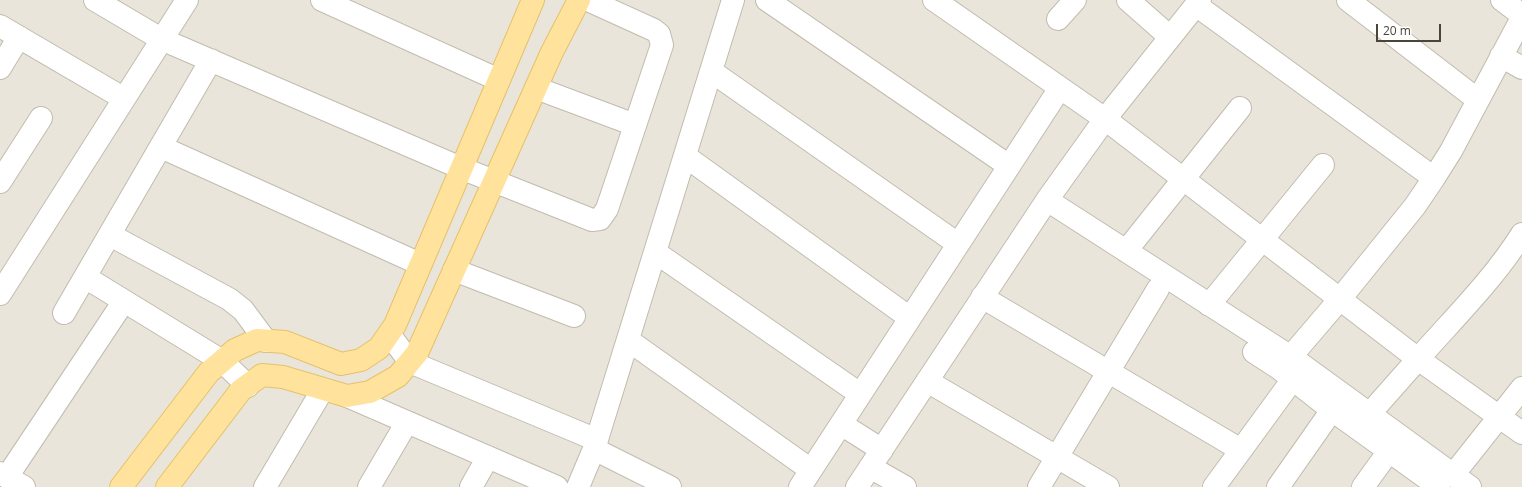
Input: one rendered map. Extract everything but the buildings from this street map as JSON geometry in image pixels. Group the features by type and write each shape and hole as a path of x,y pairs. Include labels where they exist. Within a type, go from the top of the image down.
{"main road":[{"path":"121,487 209,372 235,350 257,340 285,342 341,364 361,360 379,348 395,325 533,0"},
{"path":"167,487 241,390 262,375 283,377 347,396 370,392 398,376 410,362 417,353 536,88 579,0"}],"street":[{"path":"95,0 122,7 161,39 461,168 592,220 600,219 607,209 662,45 661,39 654,30 588,0"},
{"path":"0,294 123,98 187,0"},
{"path":"322,0 499,80"},
{"path":"578,487 596,444 733,0"},
{"path":"767,0 1009,166"},
{"path":"934,0 1105,120 1418,359 1522,433"},
{"path":"1058,19 1074,0"},
{"path":"1128,0 1170,37"},
{"path":"1348,0 1478,100"},
{"path":"1215,487 1241,450 1288,368 1340,299 1415,206 1434,178 1478,100 1522,16 1502,0"},
{"path":"857,487 1043,206 1105,120 1198,3 1434,178"},
{"path":"0,26 123,98"},
{"path":"0,68 19,37"},
{"path":"1501,56 1522,68"},
{"path":"64,313 211,60"},
{"path":"711,71 958,244"},
{"path":"536,88 635,125"},
{"path":"628,340 805,479 1060,88"},
{"path":"1126,251 1240,108"},
{"path":"0,182 41,118"},
{"path":"161,147 420,264"},
{"path":"685,156 910,318"},
{"path":"1210,305 1261,239 1323,165"},
{"path":"1043,206 1126,251 1210,305 1288,368 1362,421 1454,483"},
{"path":"1043,206 1158,289 1288,368 1332,410 1362,421 1389,451 1454,483"},
{"path":"1362,421 1478,293 1512,250 1522,234"},
{"path":"110,235 229,299 244,310 266,341"},
{"path":"655,252 860,394"},
{"path":"454,270 574,316"},
{"path":"85,277 222,362 248,386"},
{"path":"1039,487 1158,289"},
{"path":"982,297 1241,450"},
{"path":"11,479 124,301"},
{"path":"389,334 410,362 596,444 641,481 670,487"},
{"path":"927,381 1108,487"},
{"path":"1454,483 1499,416 1522,388"},
{"path":"268,486 323,389"},
{"path":"347,396 557,487"},
{"path":"1278,487 1332,410"},
{"path":"369,487 407,422"},
{"path":"841,424 905,487"},
{"path":"1363,487 1389,451"},
{"path":"471,487 488,457"}],"shaded area":[{"path":"0,0 1522,0 1522,487 0,487"}]}
